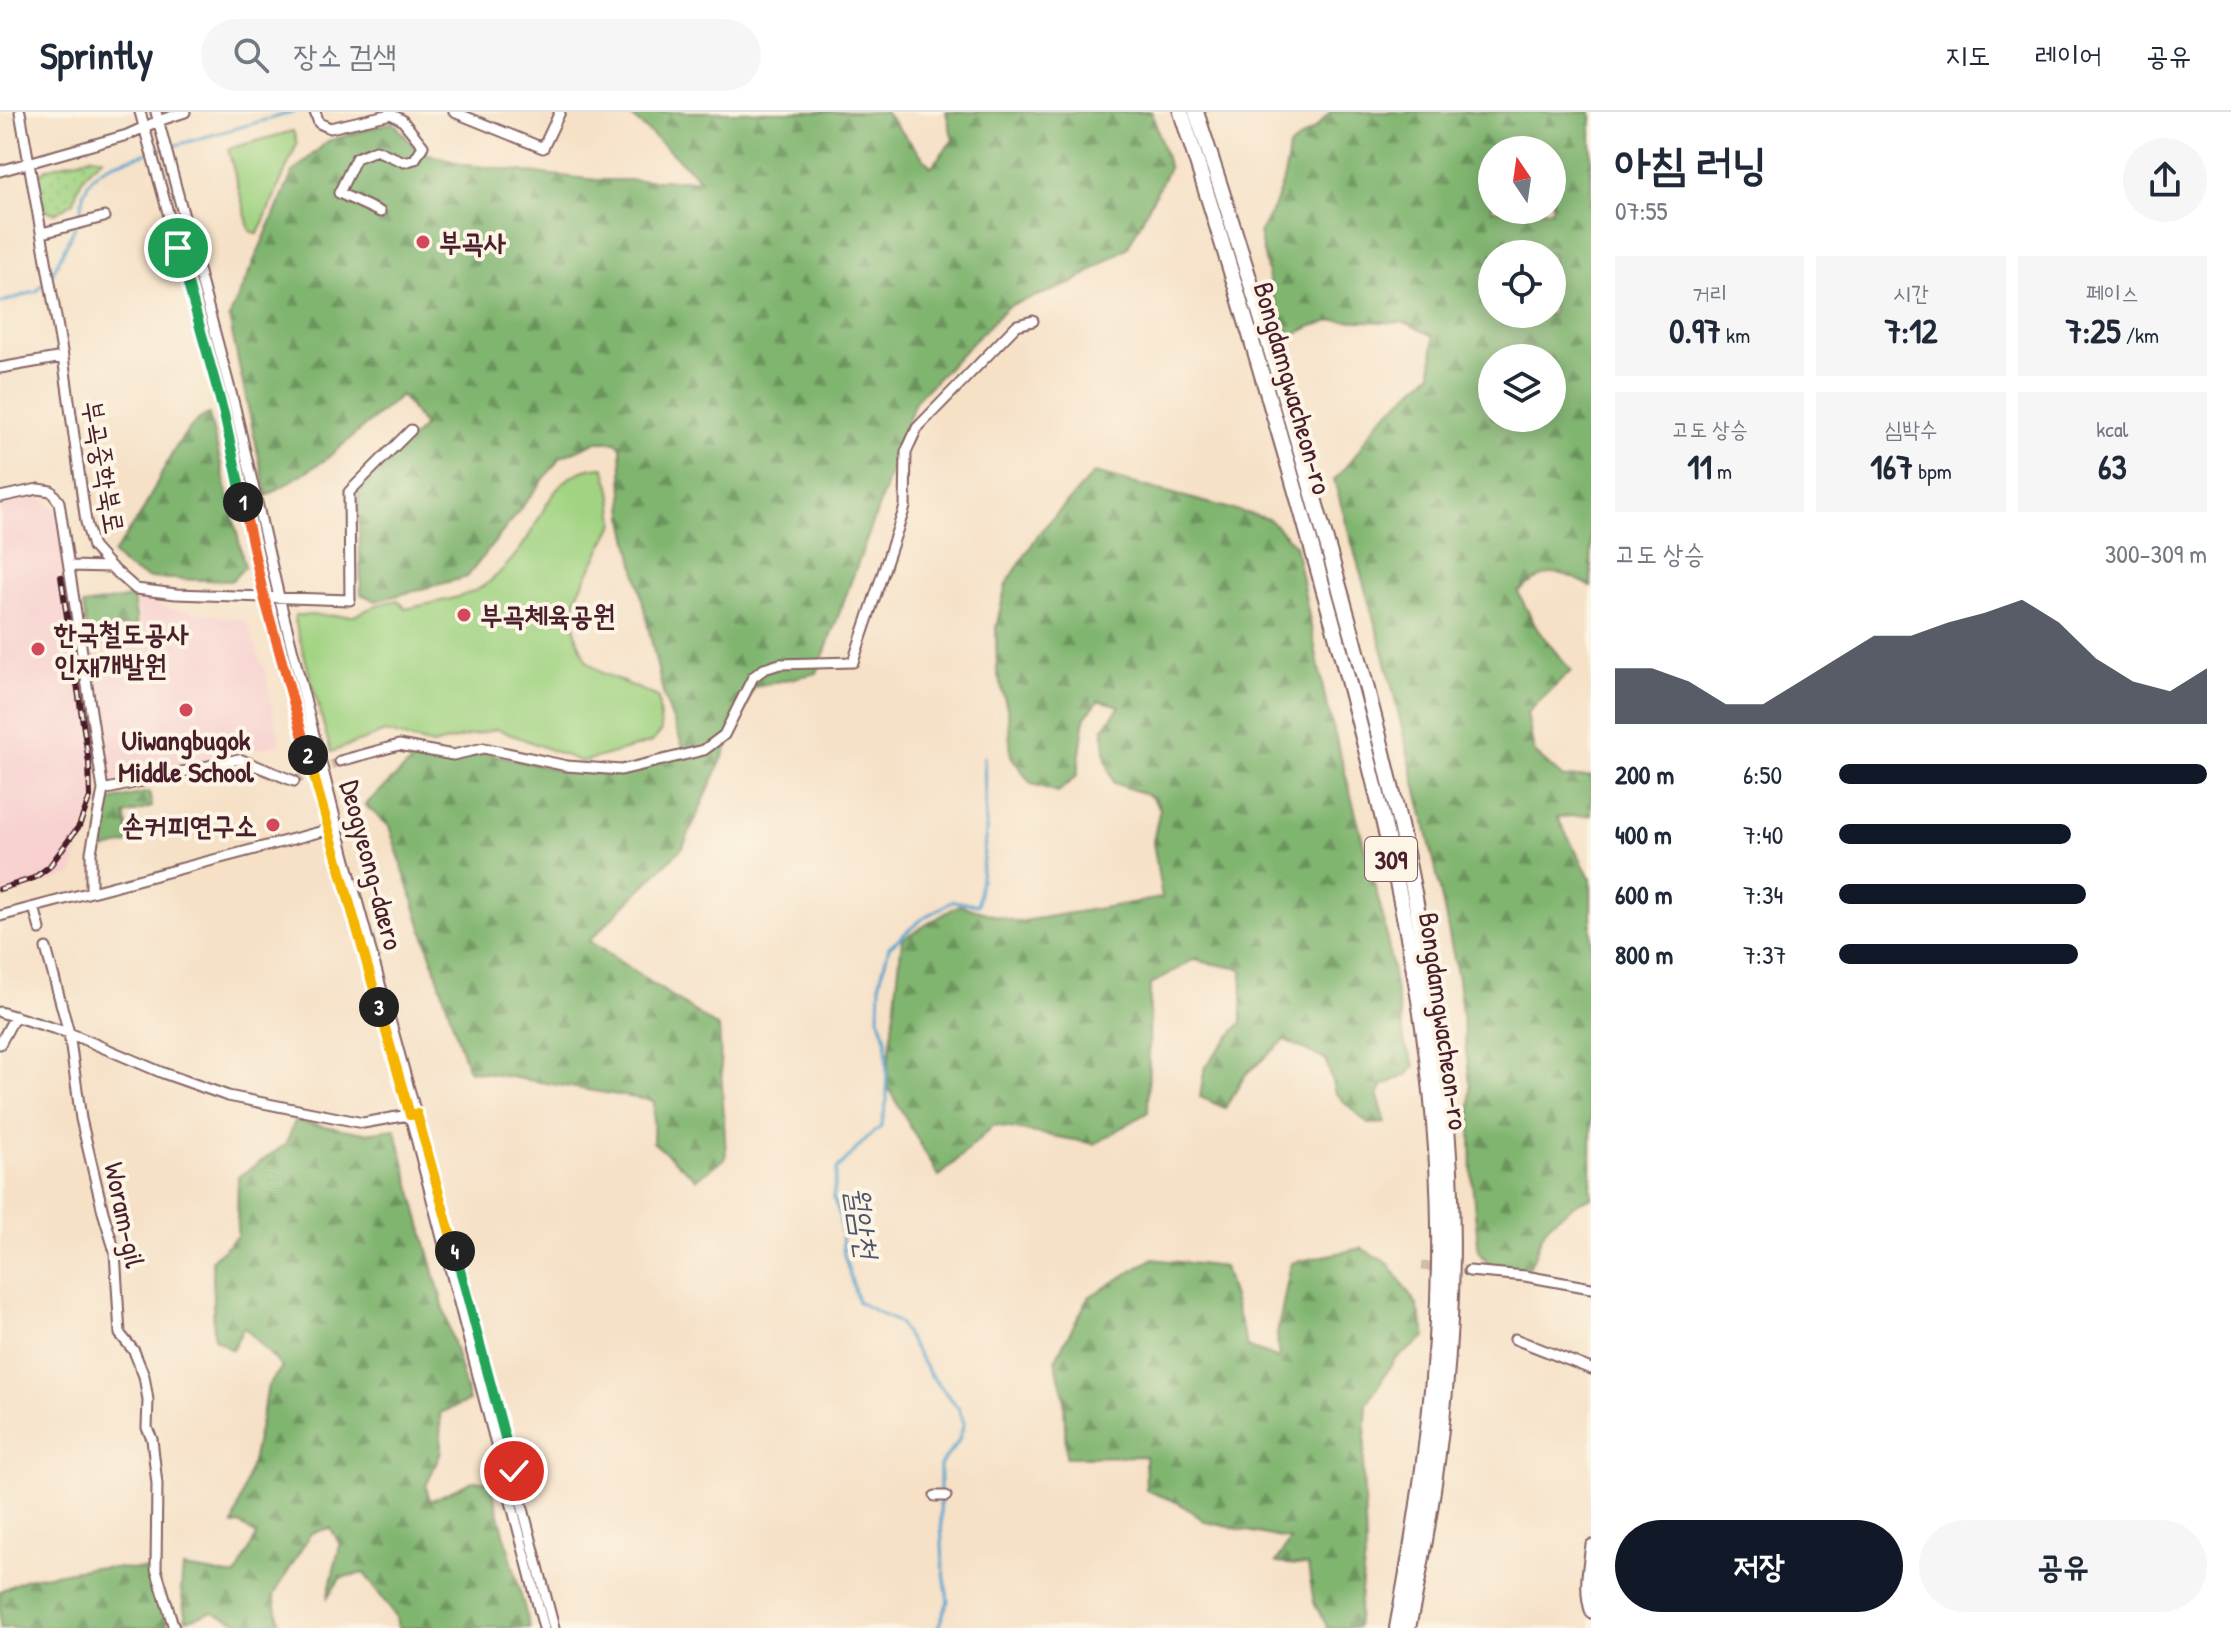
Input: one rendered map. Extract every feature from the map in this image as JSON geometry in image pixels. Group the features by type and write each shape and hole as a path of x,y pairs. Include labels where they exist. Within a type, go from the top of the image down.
{"highway":[{"name":"Bongdamgwacheon-ro","path":"1181,112 1230,267 1347,676 1408,930 1426,1040 1439,1221 1439,1289 1432,1413 1408,1628"},
{"name":"Bongdamgwacheon-ro","path":"1196,112 1290,414 1364,672 1400,819 1438,1036 1450,1171 1450,1312 1440,1438 1428,1530 1397,1628"},
{"path":"1388,1628 1412,1584"},
{"path":"1412,1584 1420,1608 1417,1628"}],"street":[{"path":"20,112 42,233 104,217"},
{"name":"Deogyeong-daero","path":"140,112 224,414 264,597 334,828 554,1628"},
{"path":"0,171 146,131 157,116 185,112"},
{"path":"315,112 319,123 330,128 391,114 402,120 423,146 415,159 404,162 376,150 356,158 339,193 380,212"},
{"path":"454,112 543,148 560,112"},
{"name":"Deogyeong-daero","path":"157,116 235,408 334,828"},
{"name":"부곡중학북로","path":"42,233 86,522 93,547 136,589 176,594 350,600 349,492 411,430"},
{"path":"340,761 399,745 453,755 484,748 567,766 621,770 704,750 724,735 753,677 764,669 780,664 853,662 905,507 906,452 917,428 1017,325 1033,321"},
{"path":"0,368 63,357"},
{"path":"0,497 38,489 51,491 59,502 103,790 91,852 91,890"},
{"path":"69,566 111,567"},
{"path":"103,790 239,759 294,781"},
{"path":"0,916 334,828"},
{"path":"34,907 40,929"},
{"name":"Woram-gil","path":"46,948 69,1033 81,1119 115,1252 120,1334 134,1351 144,1376 148,1400 147,1428 152,1439 157,1484 156,1569 174,1628"},
{"path":"0,1012 69,1033 163,1073 228,1096 363,1123 414,1114"},
{"path":"0,1044 15,1016"},
{"name":"Deogyeong-daero","path":"414,1114 544,1628"},
{"path":"1469,1271 1525,1276 1591,1288"},
{"path":"1515,1339 1591,1369"},
{"path":"1591,1545 1587,1570 1587,1602 1591,1613"}],"shaded area":[{"name":"한국철도공사 인재개발원","path":"39,497 55,509 98,788 81,835 73,875 0,895 0,506"},
{"name":"Uiwangbugok Middle School","path":"137,596 151,597 161,607 246,620 266,675 280,744 111,781 88,636 142,627"}],"green space":[{"path":"627,112 885,112 931,167 953,140 946,112 1152,112 1169,168 1128,247 1071,284 1008,306 915,401 817,673 754,687 683,847 589,941 719,1028 726,1158 696,1179 653,1142 654,1101 468,1070 389,826 365,805 417,757 438,763 484,752 562,771 625,775 685,752 664,697 624,519 621,447 616,442 595,442 561,457 467,577 376,601 361,594 358,493 424,426 401,395 325,460 267,496 229,318 293,172 328,141 393,122 418,151 465,165 597,180 701,180"},
{"path":"1330,112 1591,112 1591,587 1571,576 1554,573 1537,578 1518,592 1537,629 1571,671 1527,713 1534,752 1563,778 1591,776 1591,815 1557,817 1591,879 1591,1198 1568,1210 1547,1227 1528,1269 1491,1267 1479,1253 1472,1181 1470,1084 1458,979 1435,865 1386,662 1334,480 1355,456 1378,421 1432,373 1433,336 1407,323 1335,320 1312,326 1290,337 1272,293 1259,233 1279,192 1289,147 1317,127"},
{"path":"293,131 297,144 258,234 250,231 228,149"},
{"path":"93,156 103,158 84,177 74,202 55,213 44,210 37,176 46,169"},
{"path":"209,414 245,567 231,581 147,578 126,567 113,554 142,512 179,443 198,420"},
{"name":"부곡체육공원","path":"604,467 615,522 579,591 572,615 586,660 600,672 658,697 661,732 652,742 582,762 497,729 432,745 385,732 331,752 294,618 296,615 354,616 377,605 398,600 406,609 480,588 513,558 552,496 568,479 590,469"},
{"path":"1094,473 1269,519 1295,545 1324,693 1384,921 1405,1045 1415,1065 1407,1075 1382,1086 1378,1096 1386,1123 1368,1124 1335,1093 1326,1060 1285,1040 1246,1074 1225,1108 1200,1097 1205,1066 1242,1022 1242,969 1193,960 1150,985 1148,1112 1095,1144 994,1125 939,1177 886,1084 902,939 959,905 1017,922 1162,898 1153,842 1160,808 1150,796 1114,783 1106,760 1103,729 1120,706 1099,700 1085,717 1077,776 1058,792 1031,784 1011,756 1008,712 997,671 996,627 1006,585 1040,532"},
{"path":"133,597 137,625 87,632 83,605"},
{"path":"149,792 152,807 125,815 131,843 96,851 109,801"},
{"path":"295,1121 365,1133 395,1129 469,1401 440,1413 441,1452 426,1486 430,1501 473,1481 490,1481 530,1628 398,1628 396,1617 364,1573 340,1578 327,1599 340,1545 331,1528 311,1533 274,1595 279,1621 251,1627 212,1612 186,1620 181,1590 183,1568 236,1576 257,1535 239,1524 233,1525 253,1458 268,1386 282,1367 244,1327 232,1350 214,1338 212,1260 237,1236 238,1177 286,1144"},
{"path":"1361,1248 1389,1264 1417,1305 1426,1337 1394,1360 1367,1404 1363,1474 1366,1546 1357,1628 1326,1628 1314,1603 1308,1566 1276,1563 1290,1540 1206,1522 1179,1503 1146,1490 1145,1456 1066,1457 1064,1396 1055,1360 1089,1297 1152,1259 1224,1267 1247,1347 1279,1359 1277,1335 1291,1263"},
{"path":"94,1567 153,1570 169,1628 0,1628 0,1591 26,1579"}],"waterway":[{"path":"155,151 294,112"},
{"path":"78,220 83,193 96,174 111,164 148,153"},
{"path":"52,274 75,227"},
{"path":"0,303 37,291 47,279"},
{"name":"월암천","path":"940,1493 940,1465 958,1442 964,1424 959,1409 929,1373 899,1323 858,1302 844,1255 839,1213 833,1197 837,1169 881,1127 887,1100 886,1038 879,1017 880,981 889,947 922,919 953,901 978,905 986,832 984,757"},
{"name":"월암천","path":"938,1628 948,1601 940,1500"}],"tunnel":[{"path":"294,781 340,761"},
{"path":"1422,1266 1469,1271"}],"railway":[{"path":"0,889 34,878 49,867 79,826 90,797 89,763 61,577"}],"place":[{"name":"부곡사","path":"423,242"},
{"name":"부곡체육공원","path":"464,615"},
{"name":"한국철도공사 인재개발원","path":"38,649"},
{"name":"Uiwangbugok Middle School","path":"186,710"},
{"name":"손커피연구소","path":"273,825"}],"route":[{"path":"178,248 224,414 264,597 410,1115 417,1114 514,1471"}]}
